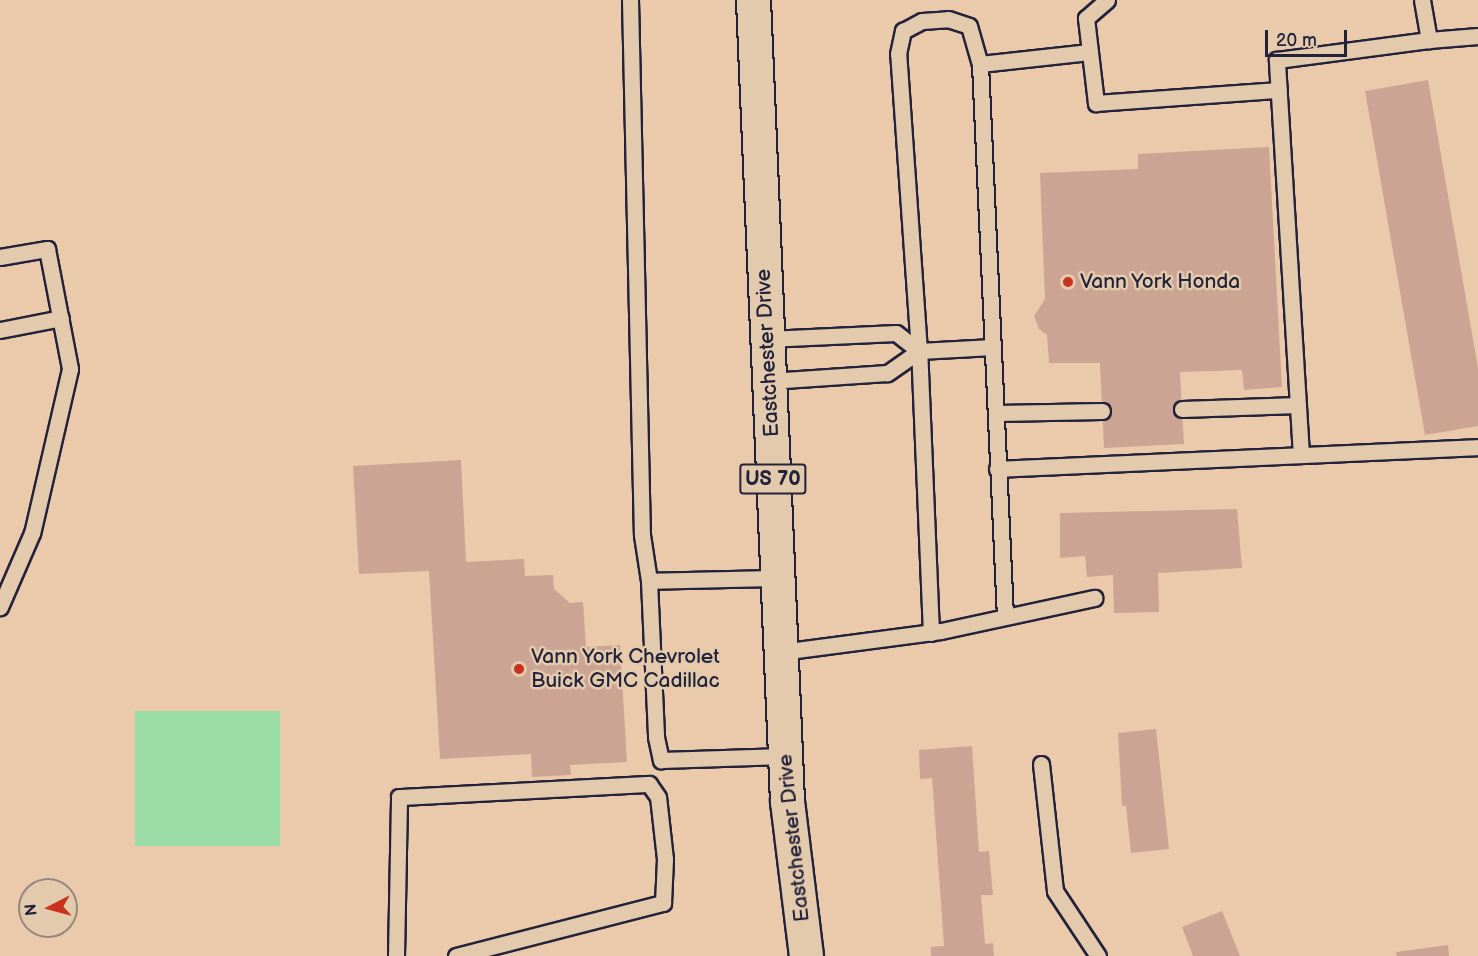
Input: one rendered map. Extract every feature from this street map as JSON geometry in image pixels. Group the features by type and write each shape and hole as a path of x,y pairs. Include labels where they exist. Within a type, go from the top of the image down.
{"main road":[{"name":"Eastchester Drive","path":"753,0 785,756 806,956"}],"lane":[{"path":"630,0 642,535 649,581 656,737 661,760 649,784"},
{"path":"1107,0 1086,18 1096,103 1279,90"},
{"path":"1422,0 1429,40"},
{"path":"931,633 920,351 898,54 903,31 922,21 948,19 969,26 980,64 1005,616"},
{"path":"1301,455 1277,60 1429,40 1478,36"},
{"path":"980,64 1089,52"},
{"path":"0,257 47,249 70,369 32,533 0,607"},
{"path":"0,330 61,318"},
{"path":"767,339 896,333 920,351"},
{"path":"769,381 887,373 920,351 993,347"},
{"path":"1182,409 1298,405"},
{"path":"997,413 1102,411"},
{"path":"997,469 1478,447"},
{"path":"649,581 777,578"},
{"path":"781,652 931,633 1094,598"},
{"path":"661,760 785,756"},
{"path":"1041,764 1054,891 1098,956"},
{"path":"396,956 399,797 649,784"},
{"path":"456,956 663,903 663,838 658,797 649,784"}],"green space":[{"path":"135,711 280,711 280,846 135,846"}],"building":[{"path":"1428,80 1478,368 1478,426 1425,435 1365,91"},
{"path":"1269,147 1282,387 1244,390 1242,370 1180,372 1184,444 1104,448 1100,363 1049,363 1047,335 1039,329 1034,316 1045,299 1040,173 1138,169 1138,154"},
{"path":"461,460 466,562 524,559 525,576 553,575 554,589 570,603 583,602 586,647 620,645 627,762 570,765 571,775 532,777 531,754 440,759 429,571 359,574 353,466"},
{"path":"1237,509 1242,568 1158,573 1159,612 1114,613 1113,575 1087,577 1085,556 1060,558 1060,513"},
{"path":"1156,729 1169,849 1131,853 1126,806 1122,806 1118,733"},
{"path":"972,746 979,852 989,851 993,895 981,895 985,944 993,943 994,956 931,956 931,947 944,946 932,778 920,779 919,750"},
{"path":"1222,911 1240,956 1193,956 1182,927"},
{"path":"1448,945 1449,956 1397,956 1396,952"}],"place":[{"name":"Vann York Honda","path":"1068,282"},
{"name":"Vann York Chevrolet Buick GMC Cadillac","path":"519,669"}]}
